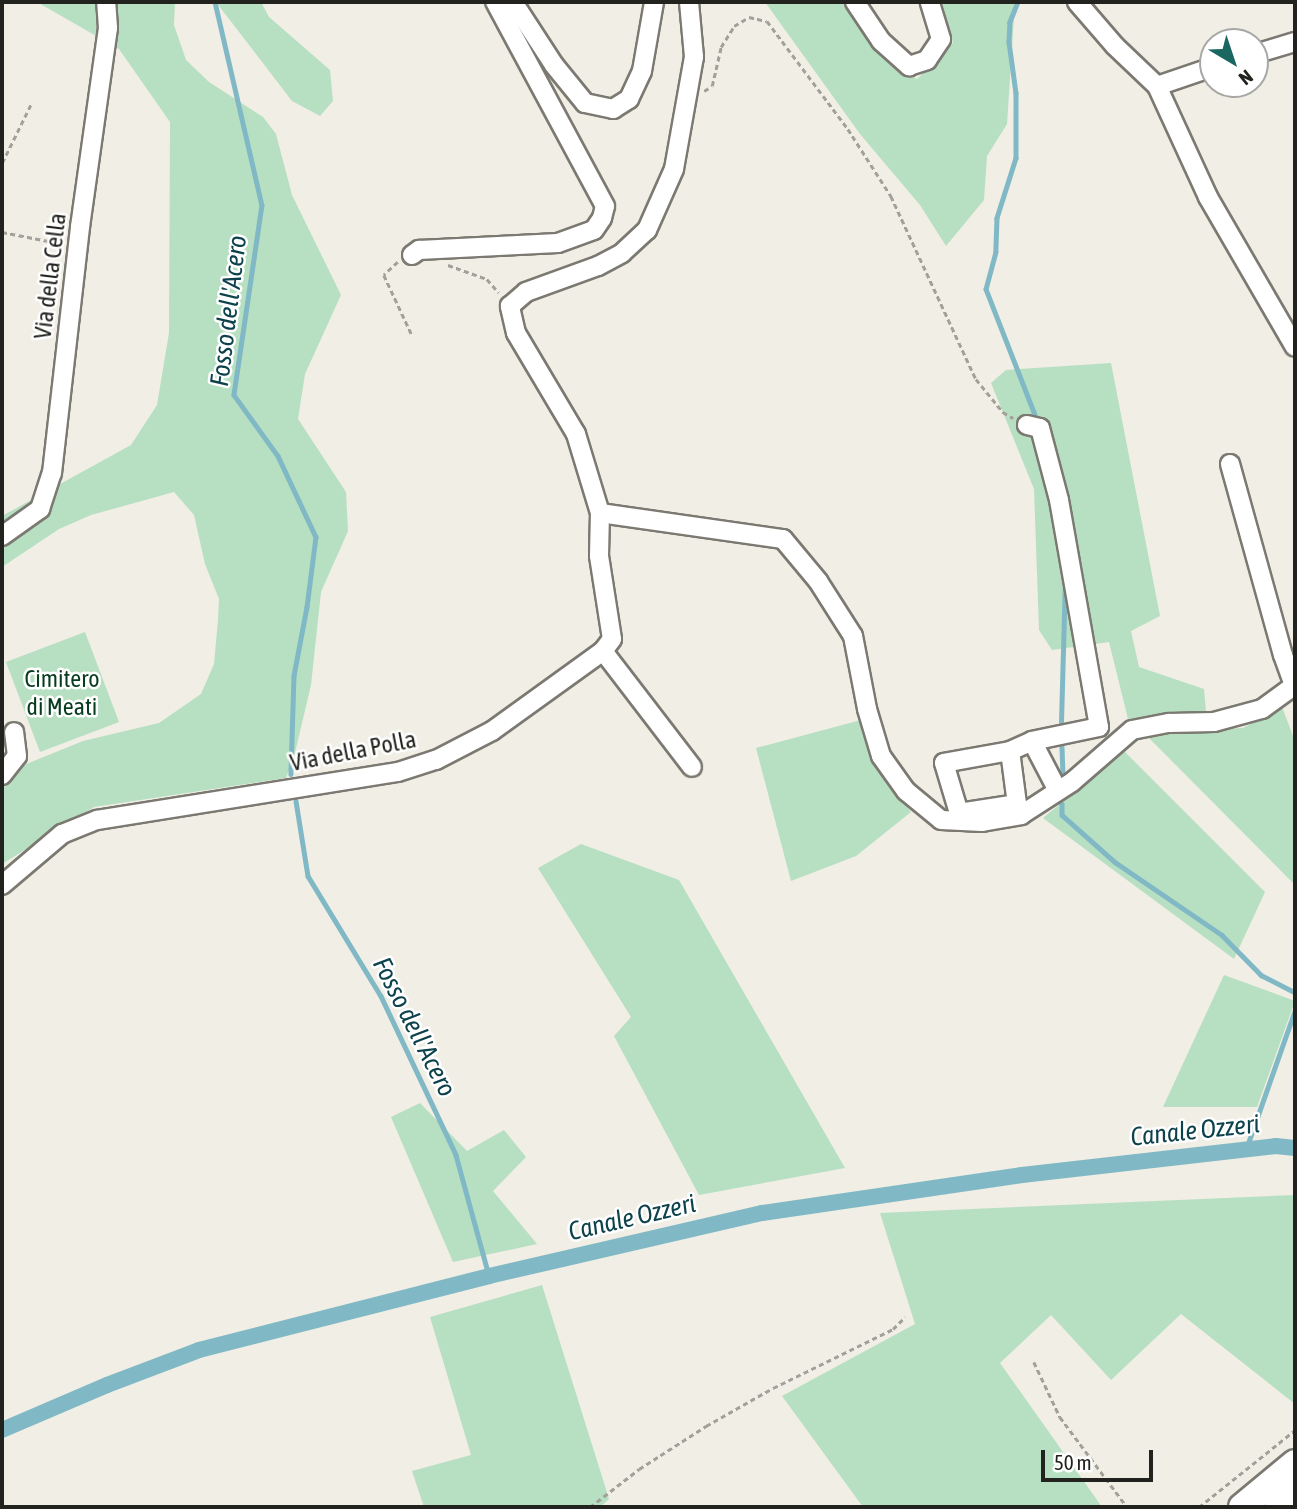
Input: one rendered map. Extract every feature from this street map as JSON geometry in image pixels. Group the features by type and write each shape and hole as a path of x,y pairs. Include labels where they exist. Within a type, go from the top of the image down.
{"highway":[{"path":"1242,1507 1295,1463"},
{"path":"1278,1507 1295,1493"}],"street":[{"name":"Via della Cella","path":"2,536 40,509 52,473 78,247 108,28 106,2"},
{"path":"412,255 419,250 558,243 594,230 603,218 605,206 495,2"},
{"path":"513,2 554,65 585,103 614,109 629,99 642,71 653,2"},
{"path":"689,2 694,57 674,169 647,230 622,253 598,266 526,292 510,306 516,333 576,434 600,513 599,556 612,639 603,651 692,767"},
{"path":"855,2 881,41 909,66 927,60 941,39 930,2"},
{"path":"1077,2 1115,46 1157,86 1209,197 1295,348"},
{"path":"1269,50 1295,42"},
{"path":"1157,86 1199,72"},
{"path":"1010,751 1017,804 959,813 944,763 1010,751 1032,741 1099,727 1059,500 1040,428 1027,425"},
{"path":"600,513 783,539 818,582 853,636 867,709 881,755 906,791 941,820 982,822 1021,815 1058,791 1132,730 1169,723 1214,722 1262,709 1295,685 1283,655 1230,464"},
{"name":"Via della Polla","path":"2,885 62,834 97,820 398,772 436,760 492,731 603,651"},
{"path":"2,775 17,756 14,732"},
{"path":"1032,741 1058,791"}],"path":[{"path":"686,102 712,86 721,47 734,26 749,17 767,21 848,129 891,197 976,379 1003,412 1027,425"},
{"path":"2,163 31,104"},
{"path":"2,232 78,247"},
{"path":"412,255 407,254 384,275 412,335"},
{"path":"443,263 487,279 510,306"},
{"path":"590,1507 639,1469 706,1426 773,1388 893,1329 905,1317"},
{"path":"1034,1362 1060,1417 1128,1507"},
{"path":"1199,1507 1295,1430"}],"green space":[{"path":"37,2 175,2 174,25 186,60 209,82 263,117 276,134 292,195 341,295 305,374 298,419 346,492 348,531 321,592 311,685 294,757 286,778 94,807 2,864 2,783 14,769 83,741 159,723 201,694 214,664 219,599 205,564 194,515 174,492 91,515 59,529 2,567 2,516 131,445 157,405 169,333 170,122 119,49"},
{"path":"216,2 261,2 269,17 330,70 333,101 320,116 292,101"},
{"path":"765,2 845,2 887,62 917,79 953,43 942,2 1015,2 1007,124 987,156 984,200 946,246 920,205 860,134"},
{"path":"1111,363 1160,616 1131,631 1139,667 1204,689 1206,711 1128,719 1109,642 1052,650 1039,630 1034,489 991,383 1006,370"},
{"name":"Cimitero di Meati","path":"85,632 119,722 40,752 6,662"},
{"path":"1282,707 1295,741 1295,885 1148,737 1190,730 1243,728"},
{"path":"861,720 882,774 911,812 856,856 791,881 756,748"},
{"path":"1124,751 1265,892 1234,959 1043,818"},
{"path":"581,844 679,880 845,1168 699,1195 614,1036 631,1017 538,868"},
{"path":"1224,975 1295,1001 1257,1107 1163,1107"},
{"path":"420,1103 467,1151 504,1130 526,1157 493,1191 537,1244 453,1262 391,1117"},
{"path":"1295,1195 1295,1404 1181,1314 1111,1380 1051,1315 1000,1363 1102,1507 863,1507 782,1396 915,1324 880,1213"},
{"path":"542,1285 609,1499 600,1507 424,1507 412,1471 471,1455 430,1317"}],"waterway":[{"name":"Fosso dell'Acero","path":"215,2 262,205 234,395 278,456 316,537 294,676 291,774"},
{"path":"1018,2 1010,22 1009,42 1016,93 1016,158 997,218 996,252 986,289 1035,415"},
{"path":"1061,722 1065,579"},
{"path":"1062,747 1063,775"},
{"name":"Fosso dell'Acero","path":"296,801 308,876 381,996 456,1155 489,1276"},
{"path":"1062,804 1062,815 1115,862 1222,935 1261,975 1295,992"},
{"path":"1246,1149 1295,1010"},
{"name":"Canale Ozzeri","path":"2,1430 107,1385 199,1350 489,1276 762,1213 1022,1175 1276,1146 1295,1148"}]}
